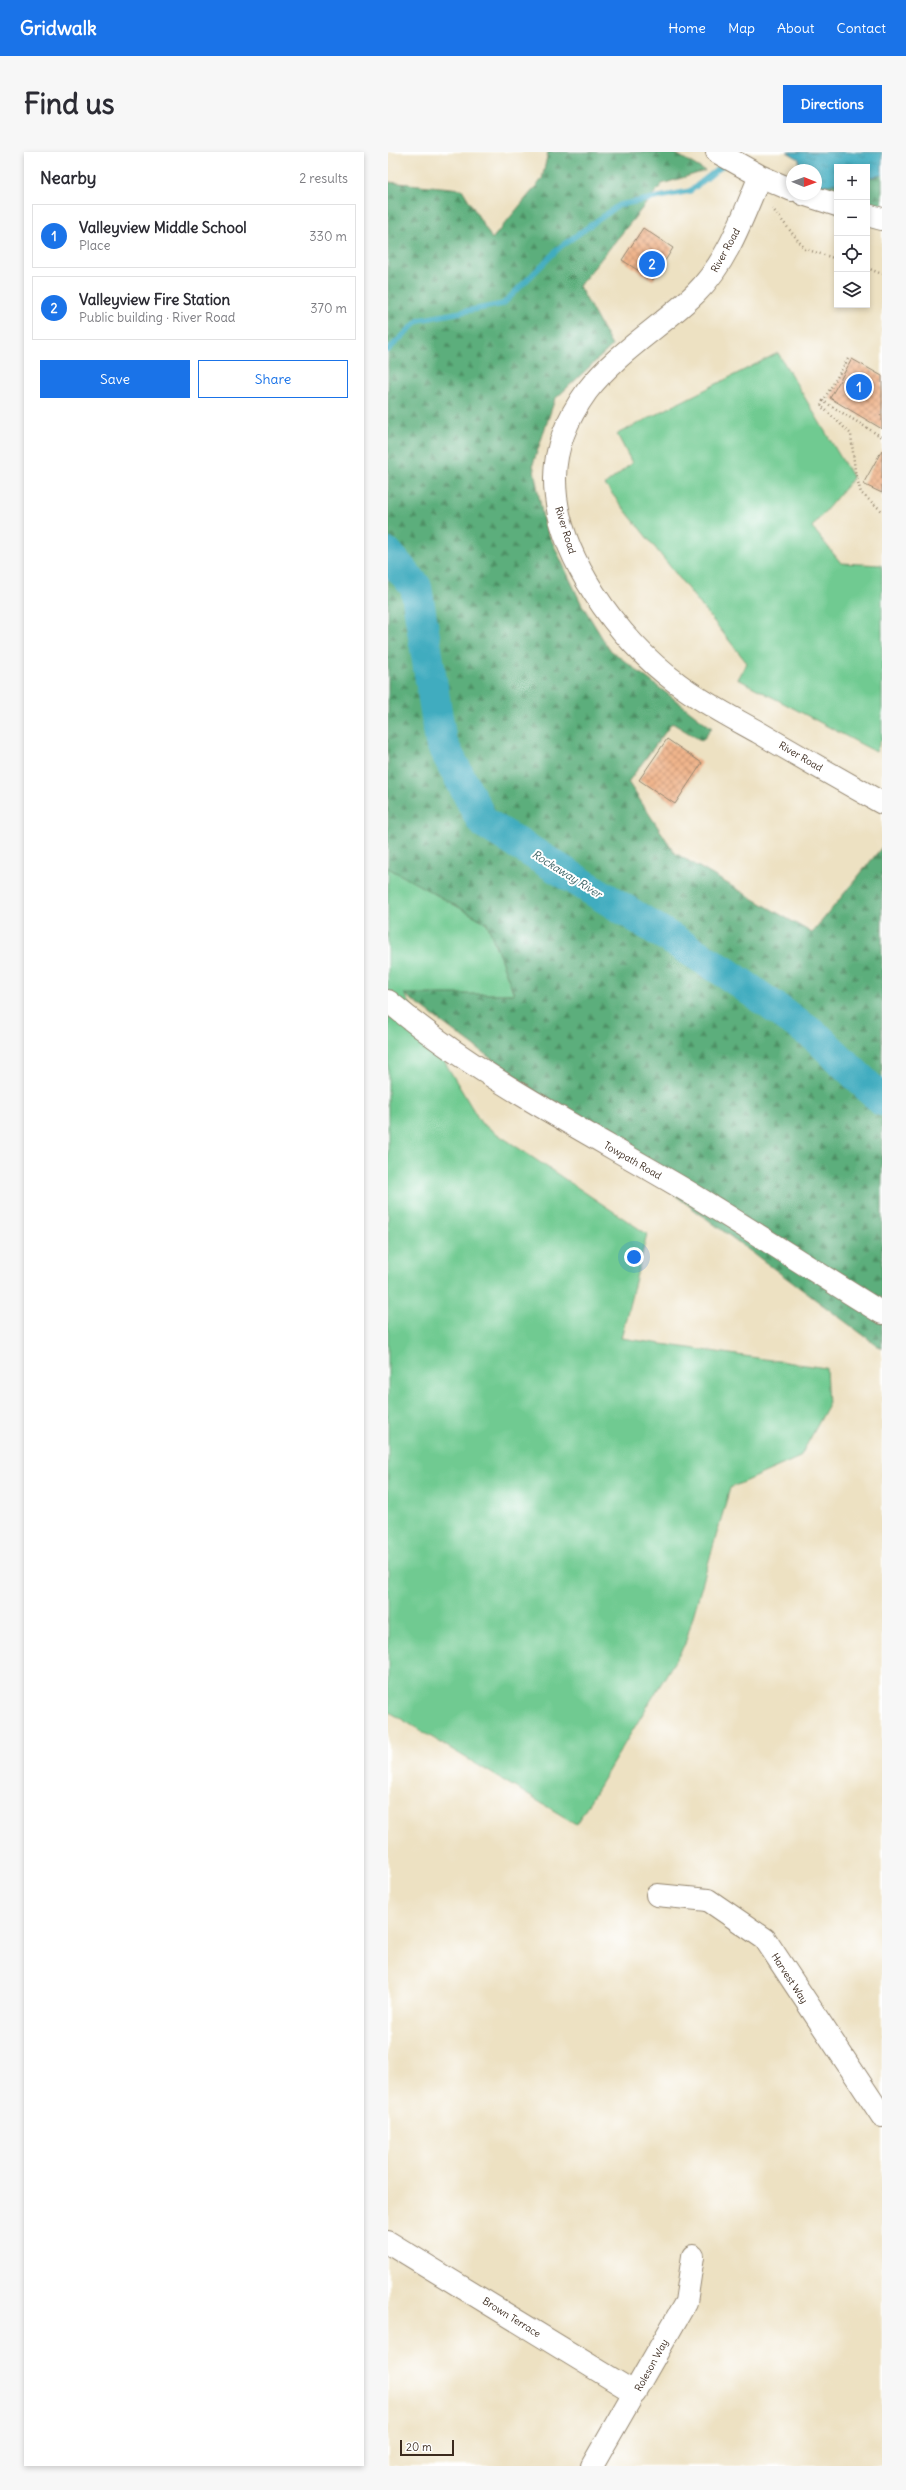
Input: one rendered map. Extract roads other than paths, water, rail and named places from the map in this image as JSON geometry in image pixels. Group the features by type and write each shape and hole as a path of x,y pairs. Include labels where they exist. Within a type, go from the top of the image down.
{"street":[{"path":"717,152 751,171 786,187"},
{"name":"River Road","path":"751,171 733,241 712,273 684,304 607,368 574,409 563,432 554,477 557,500 564,531 579,569 635,647 676,683 882,803"},
{"path":"820,200 834,205"},
{"path":"870,216 882,219"},
{"name":"Towpath Road","path":"388,1001 442,1043 578,1129 687,1192 882,1313"},
{"name":"Harvest Way","path":"657,1895 708,1900 764,1939 882,2116"},
{"name":"Brown Terrace","path":"388,2242 635,2393"},
{"name":"Roleson Way","path":"592,2466 686,2302 693,2256"}],"water":[{"path":"787,152 882,152 882,175 870,177 870,164 834,164 834,184 824,186 822,185 822,164 799,164 799,159"}],"waterway":[{"path":"388,350 419,320 503,304 560,247 619,205 690,191 726,163"},
{"name":"Rockaway River","path":"388,554 416,587 441,742 483,822 725,972 819,1039 882,1100"}],"place":[{"name":"Valleyview Fire Station","path":"652,264"},
{"name":"Valleyview Middle School","path":"859,387"}]}
